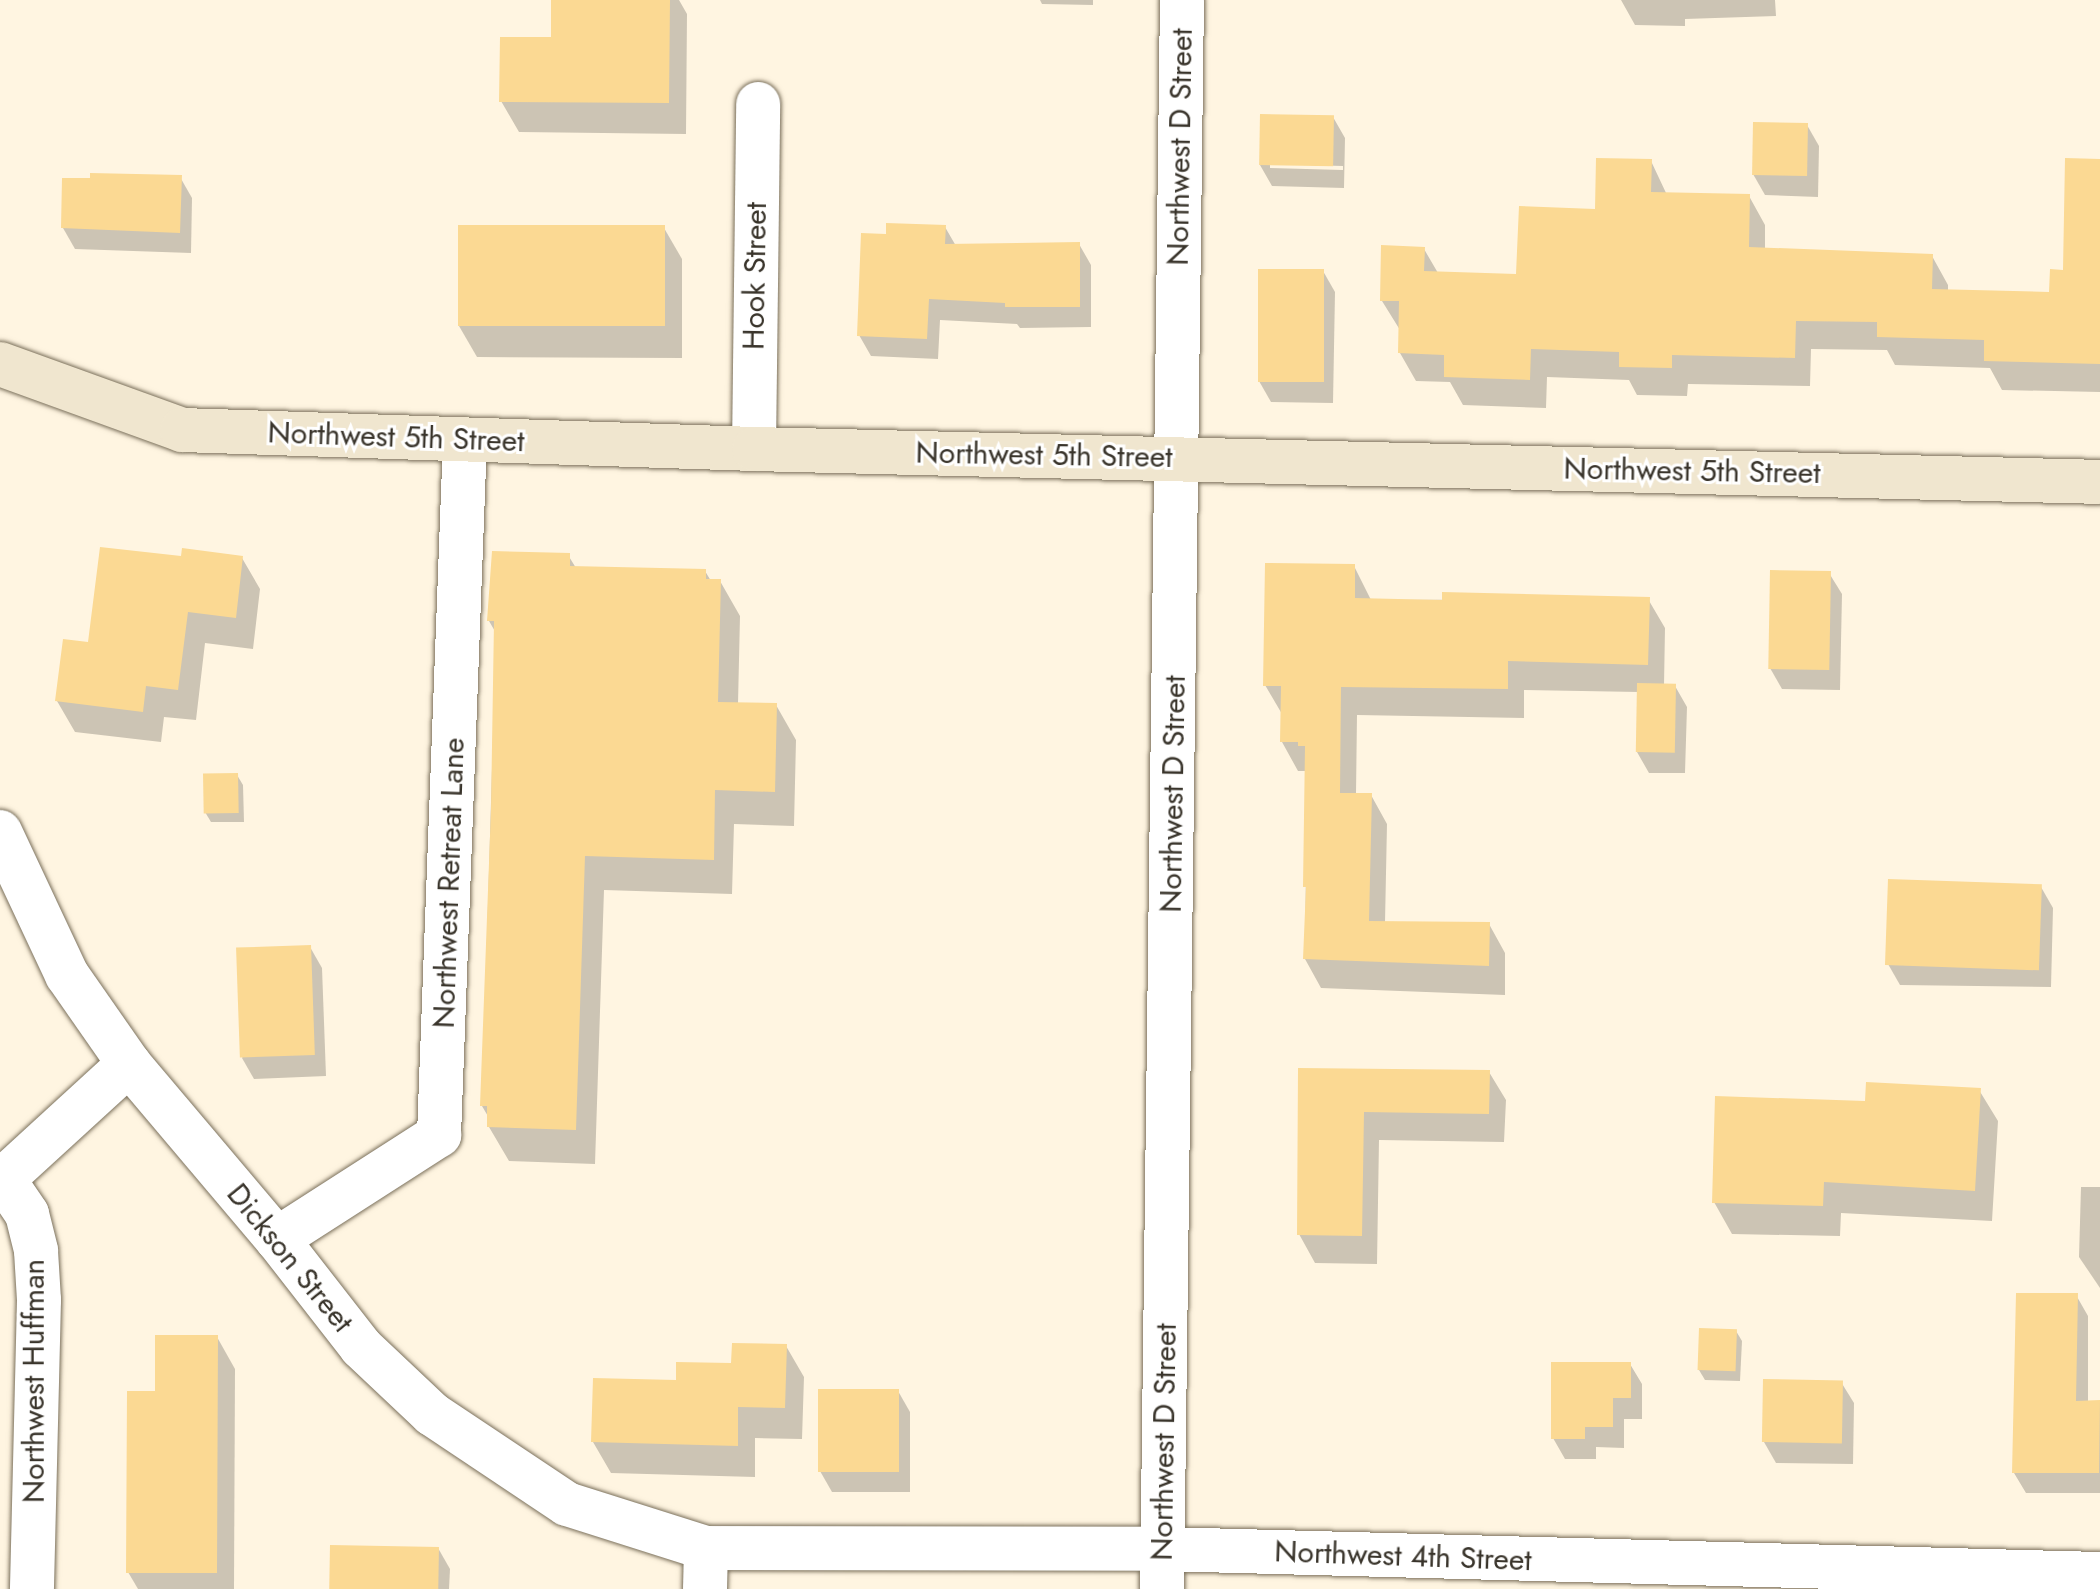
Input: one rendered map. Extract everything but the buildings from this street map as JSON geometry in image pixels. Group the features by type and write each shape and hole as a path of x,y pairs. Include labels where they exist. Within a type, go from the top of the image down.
{"street":[{"name":"Northwest D Street","path":"1162,1569 1182,0"},
{"name":"Hook Street","path":"754,449 758,104"},
{"name":"Northwest 5th Street","path":"0,364 182,430 754,449 2100,482"},
{"name":"Northwest Retreat Lane","path":"277,1239 439,1135 465,439"},
{"name":"Dickson Street","path":"0,832 67,975 129,1064 277,1239 361,1347 432,1414 567,1504 705,1568"},
{"path":"2,1181 129,1064"},
{"name":"Northwest Huffman","path":"2,1181 27,1214 36,1251 39,1300 32,1589"},
{"name":"Northwest 4th Street","path":"705,1568 2100,1574"}]}
